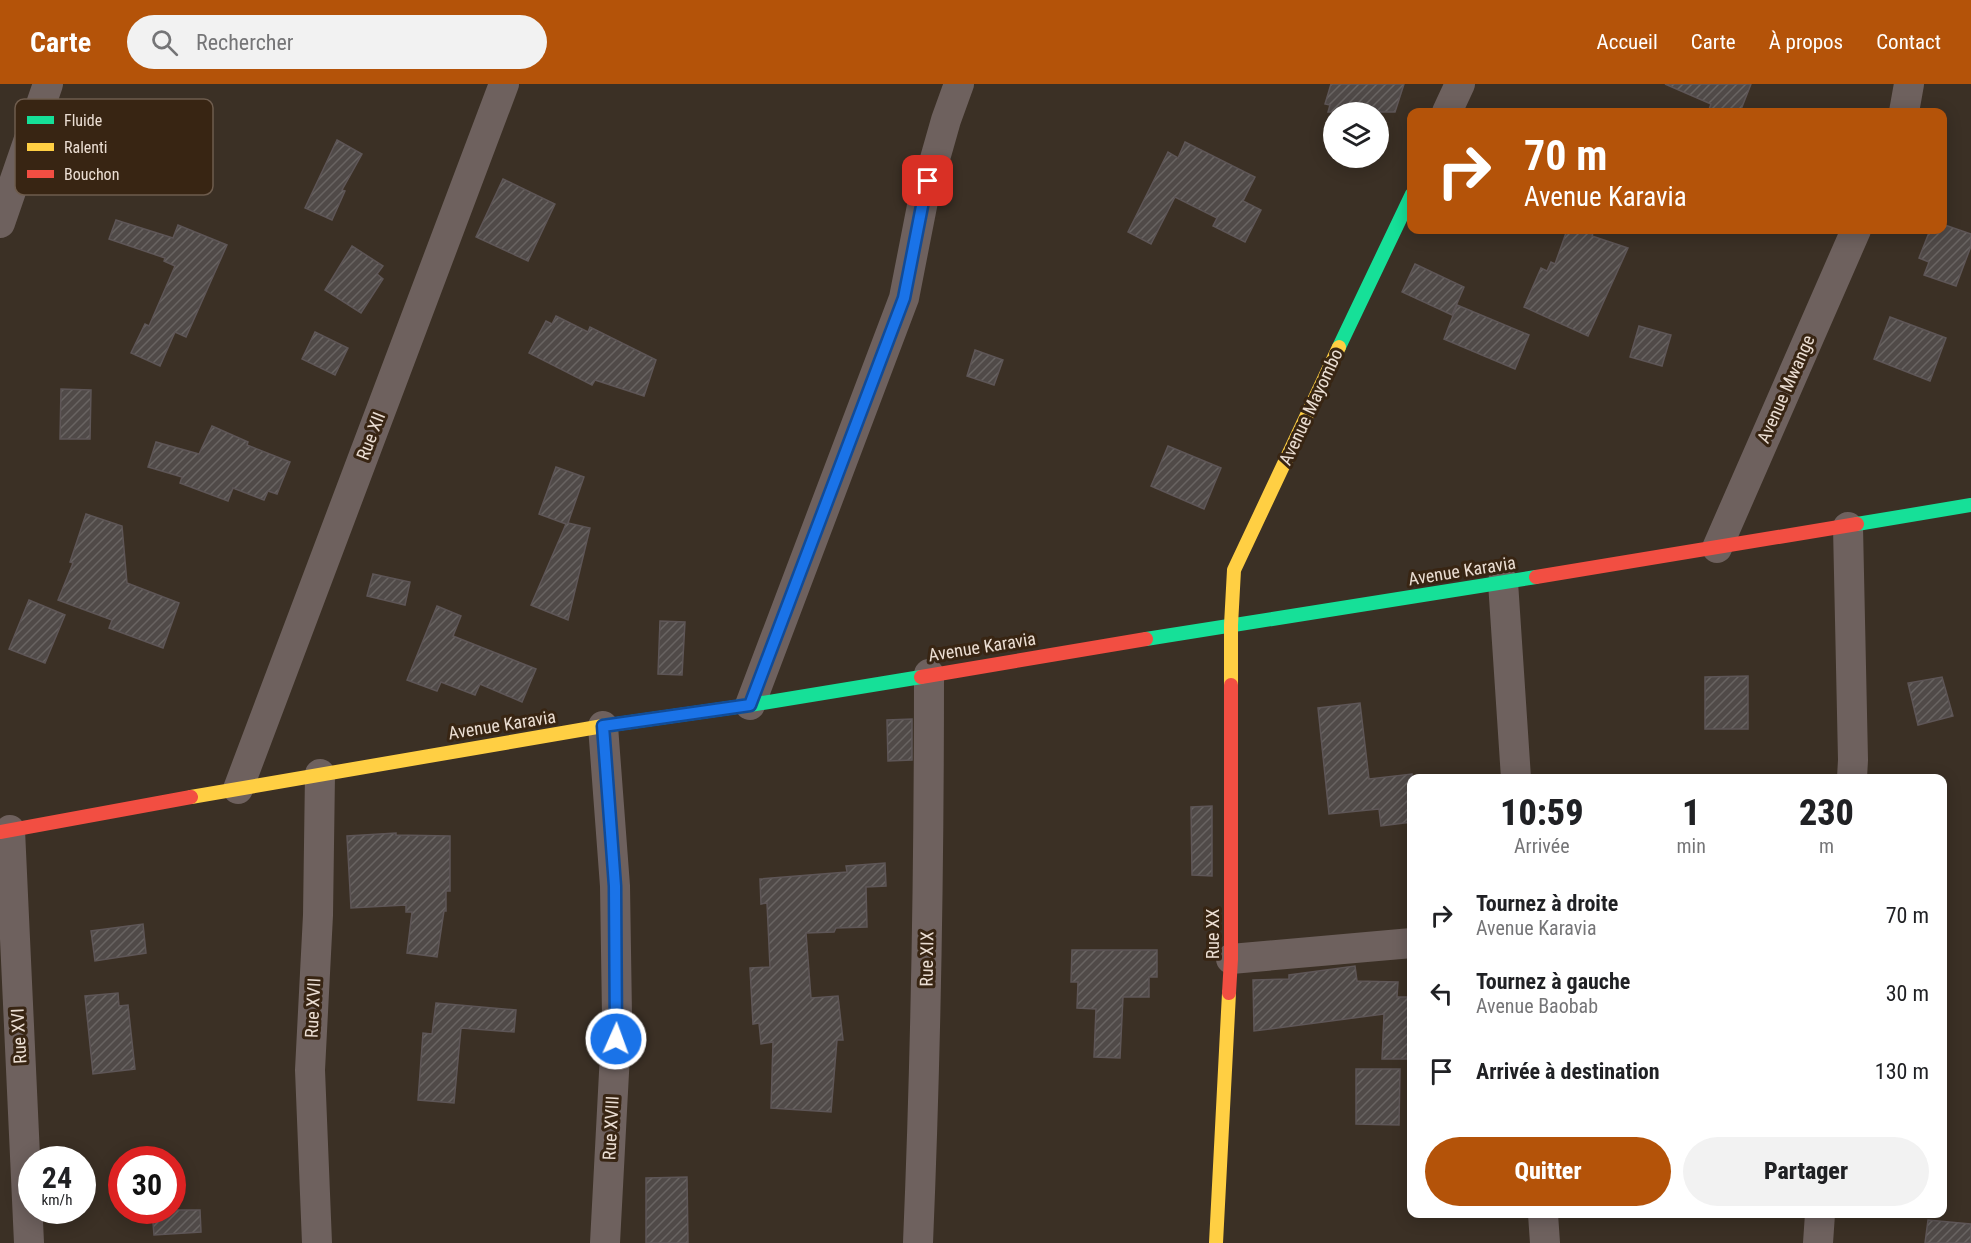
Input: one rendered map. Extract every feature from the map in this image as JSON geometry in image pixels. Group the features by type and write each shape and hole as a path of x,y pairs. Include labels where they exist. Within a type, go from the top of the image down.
{"street":[{"path":"43,99 48,84"},
{"name":"Rue XII","path":"238,789 504,84"},
{"path":"750,705 904,298 923,201 946,120 959,84"},
{"path":"1449,108 1460,84"},
{"path":"1905,108 1909,84"},
{"path":"0,223 15,180"},
{"name":"Avenue Mayombo","path":"1231,625 1234,570 1407,205"},
{"name":"Avenue Mwange","path":"1717,548 1854,234"},
{"name":"Avenue Karavia","path":"5,831 603,726 750,705 928,674 1848,527 1971,505"},
{"path":"1848,527 1852,774"},
{"path":"1503,582 1516,774"},
{"name":"Rue XX","path":"1216,1243 1231,959 1231,625"},
{"name":"Rue XIX","path":"918,1243 926,1058 928,674"},
{"name":"Rue XVIII","path":"603,726 615,886 617,1016 605,1243"},
{"name":"Rue XVII","path":"317,1243 310,1070 318,915 320,774"},
{"name":"Rue XVI","path":"5,831 29,1243"},
{"path":"1231,959 1407,943"},
{"path":"1543,1218 1545,1243"},
{"path":"1818,1243 1820,1218"}],"building":[{"path":"1331,84 1404,84 1395,112 1389,112 1389,102 1326,102"},
{"path":"1665,84 1751,84 1742,108 1710,108 1711,104"},
{"path":"337,140 362,154 342,190 345,191 332,220 305,208"},
{"path":"1185,142 1255,177 1243,201 1261,210 1245,242 1213,226 1217,218 1175,197 1151,244 1128,232 1168,152 1178,158"},
{"path":"503,179 555,204 528,261 476,237"},
{"path":"116,220 173,238 178,225 227,245 186,337 175,332 160,366 131,353 145,324 149,326 175,266 164,261 165,258 109,239"},
{"path":"1947,226 1971,234 1971,246 1956,286 1924,275 1929,262 1919,258 1928,234 1947,234"},
{"path":"1566,234 1593,234 1592,236 1628,248 1588,336 1524,307 1541,268 1547,271 1551,262 1555,264"},
{"path":"352,246 383,266 377,274 383,279 361,313 325,290"},
{"path":"1415,264 1464,287 1452,315 1402,292"},
{"path":"1457,305 1529,335 1515,369 1444,339"},
{"path":"556,316 588,332 590,327 656,360 644,396 595,380 592,385 529,353 546,321 552,324"},
{"path":"1890,317 1946,338 1930,381 1874,359"},
{"path":"1639,326 1671,335 1662,366 1630,357"},
{"path":"315,332 348,348 335,375 302,359"},
{"path":"975,350 1003,360 994,385 967,376"},
{"path":"61,389 91,390 90,439 60,439"},
{"path":"212,426 248,442 247,445 290,462 277,494 268,491 264,500 233,488 228,501 180,483 182,477 148,467 156,442 199,454"},
{"path":"1168,446 1221,468 1204,509 1151,486"},
{"path":"556,467 584,477 568,523 590,528 568,620 531,605 566,524 539,514"},
{"path":"86,514 122,526 127,583 179,603 163,648 109,628 112,620 58,600 73,563 70,562"},
{"path":"373,574 410,582 405,605 367,596"},
{"path":"29,600 65,615 45,663 9,649"},
{"path":"437,606 461,616 453,636 536,669 522,702 480,684 475,695 441,682 437,691 407,680"},
{"path":"660,621 685,622 682,675 658,674"},
{"path":"1748,676 1748,729 1705,729 1705,677"},
{"path":"1942,677 1953,716 1918,725 1908,683"},
{"path":"1360,703 1369,779 1407,775 1407,823 1381,826 1379,809 1329,814 1318,708"},
{"path":"912,719 912,760 888,761 887,720"},
{"path":"1212,806 1212,876 1192,875 1191,807"},
{"path":"396,833 396,835 450,836 450,891 446,891 446,911 444,911 437,957 407,953 412,912 406,912 406,905 351,908 347,836"},
{"path":"885,863 886,886 866,887 867,927 836,928 834,932 806,933 811,998 838,996 843,1040 837,1040 831,1112 771,1108 773,1042 761,1044 759,1023 753,1024 750,968 770,967 767,903 761,904 760,879 847,872 846,866"},
{"path":"143,924 146,953 95,961 91,931"},
{"path":"1072,950 1157,950 1157,977 1149,977 1149,997 1123,997 1120,1058 1094,1057 1096,1009 1077,1008 1078,982 1071,982"},
{"path":"1355,966 1357,981 1398,982 1397,997 1407,997 1407,1059 1382,1059 1384,1014 1254,1031 1253,980 1289,979 1289,975"},
{"path":"118,993 119,1006 128,1005 135,1069 93,1074 85,996"},
{"path":"436,1003 516,1010 514,1032 461,1028 454,1103 418,1100 423,1033 432,1034"},
{"path":"1356,1069 1400,1069 1399,1125 1356,1124"},
{"path":"687,1177 688,1243 646,1243 646,1178"},
{"path":"186,1210 200,1210 201,1232 154,1235 153,1224 186,1224"},
{"path":"1928,1220 1971,1224 1971,1243 1925,1243"}],"traffic: fast":[{"path":"1339,347 1407,204"},
{"path":"1857,524 1971,505"},
{"path":"1146,639 1536,577"},
{"path":"603,726 921,677"}],"traffic: slow":[{"path":"1231,685 1234,570 1339,347"},
{"path":"191,797 603,726"},
{"path":"1216,1243 1229,993"}],"traffic: jam":[{"path":"1536,577 1857,524"},
{"path":"921,677 1146,639"},
{"path":"1229,993 1231,685"},
{"path":"0,832 191,797"}],"route":[{"path":"616,1039 615,886 603,726 750,705 904,298 928,181"}]}
